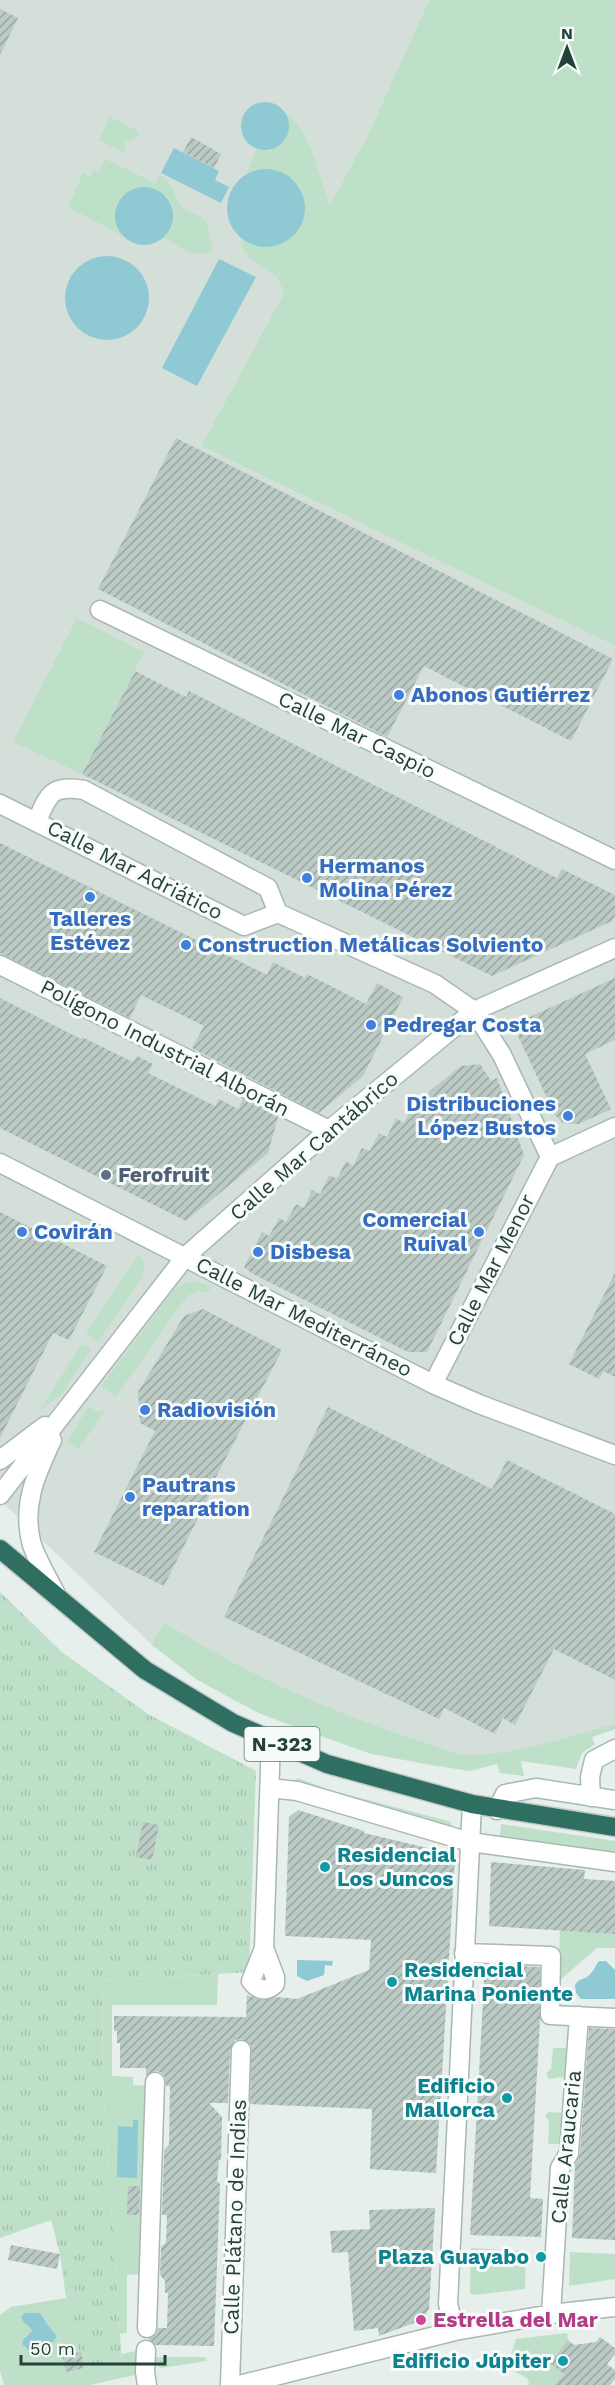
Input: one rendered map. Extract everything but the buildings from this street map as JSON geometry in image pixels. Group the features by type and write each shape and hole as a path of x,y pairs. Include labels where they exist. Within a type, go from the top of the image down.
{"highway":[{"name":"N-323","path":"0,1549 145,1670 233,1723 327,1764 472,1804 497,1810 615,1827"}],"street":[{"name":"Calle Mar Caspio","path":"100,610 615,860"},
{"name":"Calle Mar Adriático","path":"66,788 84,790 268,888 278,913 244,926 37,821 47,797 52,792 66,788"},
{"path":"0,804 37,821"},
{"path":"278,913 435,984 474,1011 502,1055 550,1157 615,1127"},
{"name":"Calle Mar Cantábrico","path":"0,1495 186,1256 329,1130 474,1011 615,948"},
{"name":"Polígono Industrial Alborán","path":"0,965 329,1130"},
{"name":"Calle Mar Menor","path":"433,1384 550,1157"},
{"name":"Calle Mar Mediterráneo","path":"0,1163 433,1384 479,1404 615,1455"},
{"name":"Calle Mar Cantábrico","path":"0,1461 66,1411"},
{"name":"Calle Mar Cantábrico","path":"57,1596 33,1545 28,1505 34,1480 66,1411"},
{"path":"264,1948 271,1739"},
{"path":"591,1797 590,1777 594,1760 615,1749"},
{"path":"270,1788 297,1791 470,1842 615,1862"},
{"path":"497,1810 505,1794 536,1788 615,1800"},
{"path":"455,2331 448,2304 472,1804"},
{"path":"464,1953 551,1956 550,2014 615,2018"},
{"name":"Calle Araucaria","path":"551,2314 560,2168 569,2153 579,2016"},
{"name":"Calle Plátano de Indias","path":"230,2385 241,2050"},
{"path":"147,2328 155,2082"},
{"path":"239,2385 455,2331 551,2314 615,2307"},
{"path":"146,2350 147,2385"}],"shaded area":[{"path":"0,0 429,0 368,135 201,446 615,646 615,1729 470,1771 372,1754 261,1714 196,1679 152,1645 0,1500"}],"green space":[{"path":"429,0 615,0 615,646 201,446 284,292 277,277 251,259 243,249 242,239 253,245 305,203 302,191 294,180 257,170 246,175 257,148 272,149 283,140 288,127 285,112 309,143 330,205 368,135"},
{"path":"110,117 140,132 137,137 125,142 124,153 99,140"},
{"path":"105,159 153,182 153,187 160,175 168,181 181,207 206,220 213,250 200,254 193,253 163,237 166,235 168,199 153,188 117,228 123,236 68,207 83,173 90,177 93,169 99,173"},
{"path":"77,618 144,652 82,774 13,742"},
{"path":"138,1254 144,1268 142,1278 98,1342 86,1334"},
{"path":"193,1281 212,1286 207,1293 198,1291 187,1296 116,1397 101,1386 175,1288"},
{"path":"82,1344 91,1349 62,1395 40,1409"},
{"path":"89,1406 96,1411 105,1411 78,1450 67,1441"},
{"path":"0,1592 63,1653 148,1714 256,1771 249,1972 102,1981 103,2085 122,2362 84,2368 66,2298 60,2254 51,2220 0,2238"},
{"path":"164,1622 225,1658 288,1690 387,1730 456,1753 468,1755 505,1752 615,1724 615,1729 592,1737 595,1744 582,1753 576,1769 521,1761 524,1776 500,1773 497,1764 470,1771 372,1754 261,1714 196,1679 152,1645"},
{"path":"298,1778 330,1790 450,1821 452,1826 294,1783"},
{"path":"501,1824 615,1841 615,1852 500,1836"},
{"path":"560,1930 615,1934 615,1948 597,1948 558,1982"},
{"path":"218,1974 217,2005 112,2005 112,2076 133,2077 133,2085 147,2086 140,2274 127,2275 127,2333 120,2334 103,2085 102,1981"},
{"path":"553,2048 568,2048 569,2080 560,2077 549,2079 546,2073 551,2069"},
{"path":"548,2112 567,2113 563,2144 548,2144 549,2121 545,2116"},
{"path":"471,2248 526,2251 525,2289 474,2295 470,2293"},
{"path":"570,2252 615,2254 615,2279 569,2286"},
{"path":"66,2298 81,2352 122,2362 122,2354 141,2350 140,2374 89,2385 4,2385 0,2371 0,2315 11,2307"},
{"path":"567,2333 568,2340 551,2362 565,2372 558,2382 561,2385 529,2385 528,2379 514,2371 511,2355 516,2339"},
{"path":"155,2357 205,2357 207,2361 161,2368 155,2363"}],"water":[{"path":"260,102 270,102 282,109 289,121 289,131 282,143 270,150 260,150 245,139 241,131 241,121 252,106"},
{"path":"174,148 219,171 215,180 229,187 221,203 161,173"},
{"path":"266,169 281,172 294,180 302,193 305,208 302,223 294,236 281,244 266,247 251,244 238,236 230,223 227,208 230,193 238,180 251,172"},
{"path":"138,187 150,187 165,195 173,210 173,222 165,237 150,245 138,245 123,237 115,222 115,210 123,195"},
{"path":"107,256 123,259 137,268 146,282 149,298 146,314 137,328 123,337 107,340 91,337 77,328 68,314 65,298 68,282 77,268 91,259"},
{"path":"219,259 256,277 197,386 162,368"},
{"path":"297,1960 333,1961 332,1966 325,1965 324,1975 307,1981 297,1976"},
{"path":"599,1961 606,1961 615,1970 615,1999 581,1999 576,1993 575,1985 589,1975"},
{"path":"133,2120 138,2120 137,2178 117,2177 118,2126 133,2127"},
{"path":"25,2313 40,2313 57,2336 53,2342 44,2342 35,2346 32,2354 28,2354 28,2349 22,2344 32,2331 21,2317"}],"place":[{"name":"Abonos Gutiérrez","path":"399,695"},
{"name":"Hermanos Molina Pérez","path":"307,878"},
{"name":"Talleres Estévez","path":"90,897"},
{"name":"Construction Metálicas Solviento","path":"186,945"},
{"name":"Pedregar Costa","path":"371,1025"},
{"name":"Distribuciones López Bustos","path":"568,1116"},
{"name":"Ferofruit","path":"106,1175"},
{"name":"Covirán","path":"22,1232"},
{"name":"Comercial Ruival","path":"479,1232"},
{"name":"Disbesa","path":"258,1252"},
{"name":"Radiovisión","path":"145,1410"},
{"name":"Pautrans reparation","path":"130,1497"},
{"name":"Residencial Los Juncos","path":"325,1867"},
{"name":"Residencial Marina Poniente","path":"392,1982"},
{"name":"Edificio Mallorca","path":"507,2098"},
{"name":"Plaza Guayabo","path":"541,2257"},
{"name":"Estrella del Mar","path":"421,2320"},
{"name":"Edificio Júpiter","path":"563,2361"}]}
